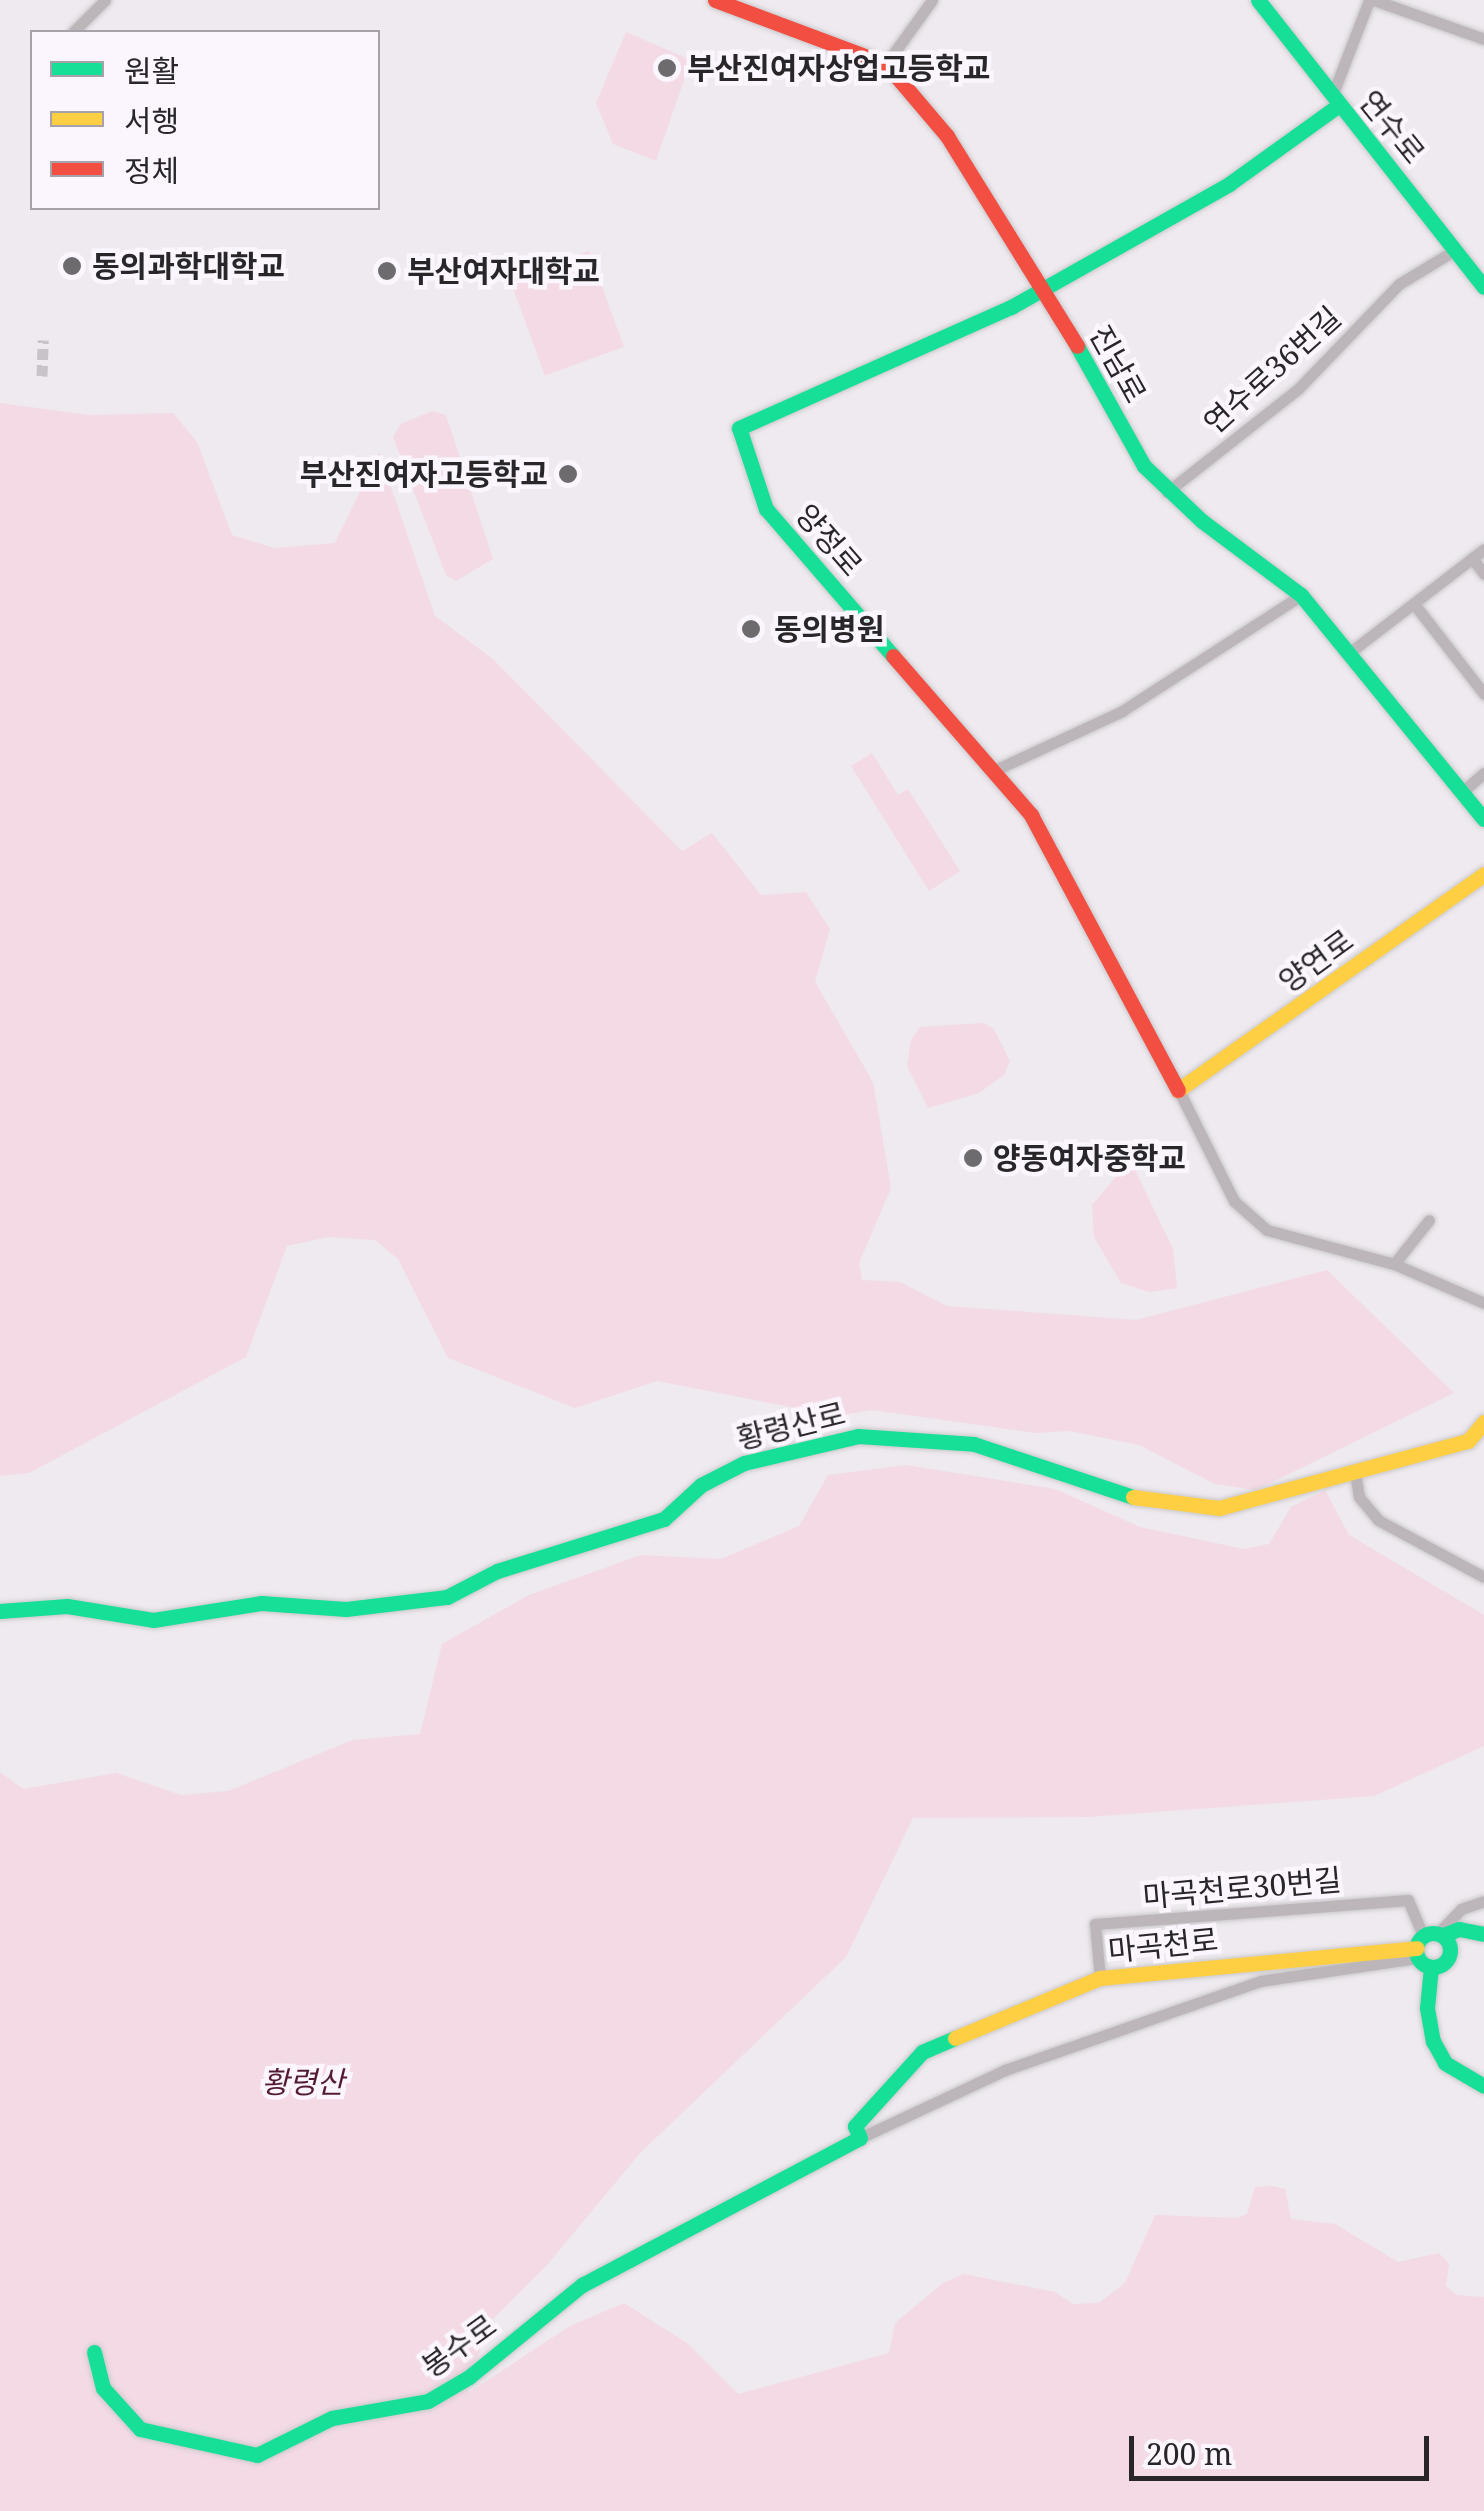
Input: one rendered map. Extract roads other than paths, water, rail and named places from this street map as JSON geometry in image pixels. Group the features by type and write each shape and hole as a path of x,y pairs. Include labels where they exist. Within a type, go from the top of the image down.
{"street":[{"path":"75,30 106,0"},
{"name":"진남로","path":"715,0 886,64 947,136 1044,288 1144,466 1167,492 1301,594 1484,819"},
{"path":"886,64 932,0"},
{"name":"연수로","path":"1258,0 1484,286"},
{"path":"1336,101 1371,0 1484,39"},
{"name":"양정로","path":"1180,1093 1031,815 766,509 739,428 1044,288 1229,184 1336,101"},
{"name":"연수로36번길","path":"1167,492 1298,389 1400,284 1455,250"},
{"path":"1349,653 1484,549"},
{"path":"1472,558 1484,574"},
{"path":"993,771 1122,711 1301,594"},
{"path":"1414,604 1484,694"},
{"path":"1462,792 1484,773"},
{"name":"양연로","path":"1180,1093 1484,874"},
{"path":"1180,1093 1234,1201 1267,1230 1394,1264 1484,1304"},
{"path":"1394,1264 1429,1220"},
{"name":"황령산로","path":"0,1611 67,1606 154,1620 260,1602 346,1609 447,1597 497,1571 664,1519 700,1485 744,1463 858,1436 974,1444 1140,1499 1220,1508 1468,1441 1484,1422"},
{"path":"1355,1472 1360,1497 1378,1520 1484,1577"},
{"name":"마곡천로30번길","path":"1100,1978 1095,1924 1408,1900 1431,1946"},
{"path":"1484,1901 1461,1909 1431,1946 1427,2008 1433,2041 1446,2064 1484,2086"},
{"name":"마곡천로","path":"860,2138 855,2126 922,2052 1100,1978 1431,1946 1460,1929 1484,1938"},
{"path":"860,2138 1005,2070 1260,1981 1431,1946"},
{"name":"봉수로","path":"94,2352 102,2388 140,2429 257,2454 332,2418 428,2401 469,2377 582,2285 860,2138"}],"tunnel":[{"path":"42,376 43,340"}],"place":[{"name":"부산진여자상업고등학교","path":"667,68"},
{"name":"동의과학대학교","path":"72,266"},
{"name":"부산여자대학교","path":"387,271"},
{"name":"부산진여자고등학교","path":"568,474"},
{"name":"동의병원","path":"751,629"},
{"name":"양동여자중학교","path":"973,1158"}],"park label":[{"name":"황령산","path":"303,2082"}]}
